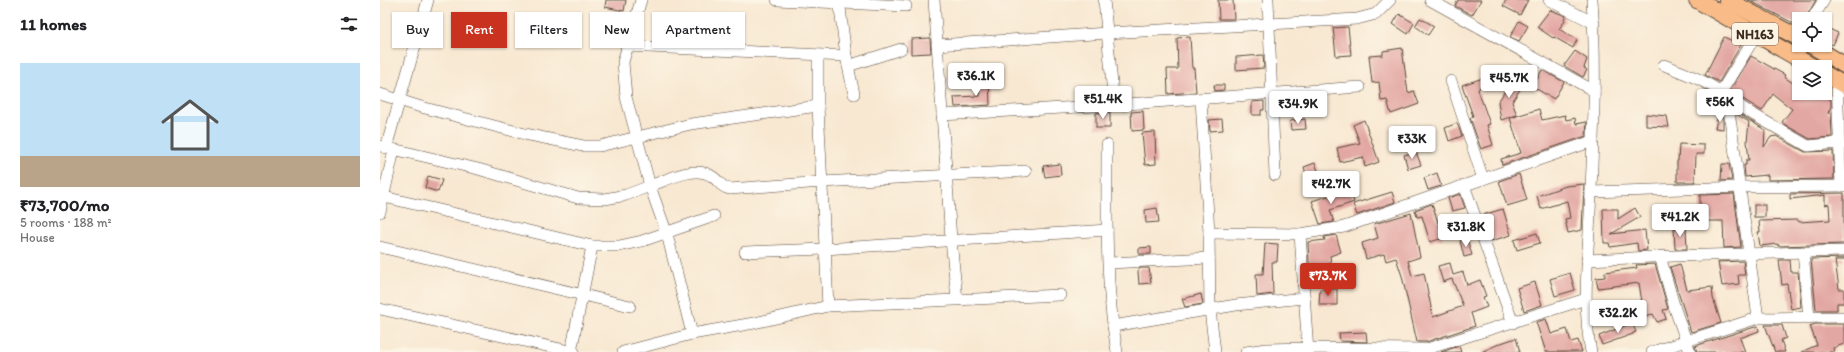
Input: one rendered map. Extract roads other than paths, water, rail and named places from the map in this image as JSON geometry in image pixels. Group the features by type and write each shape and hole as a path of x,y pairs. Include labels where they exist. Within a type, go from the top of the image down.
{"highway":[{"name":"NH163","path":"1697,0 1801,60"},
{"name":"NH163","path":"1727,0 1792,34"},
{"path":"1823,52 1844,65"}],"street":[{"path":"380,212 387,148 428,0"},
{"path":"637,12 641,0"},
{"path":"777,0 906,6"},
{"path":"934,0 946,176 957,300"},
{"path":"1104,0 1114,105"},
{"path":"1268,0 1275,174"},
{"path":"937,45 1107,33 1357,19 1376,14 1390,0"},
{"path":"1430,0 1594,91"},
{"path":"1549,0 1594,23"},
{"path":"1591,352 1586,299 1593,141 1594,23 1592,0"},
{"path":"1816,12 1824,0"},
{"path":"839,2 847,61 854,94"},
{"path":"1756,35 1724,94 1740,187 1758,318"},
{"path":"644,47 818,55 847,61 901,48"},
{"path":"626,48 623,62 626,98 650,186 667,234 692,334"},
{"path":"818,55 818,106 828,306"},
{"path":"1664,65 1691,76 1724,94 1749,112 1808,146 1838,143"},
{"path":"1591,192 1740,187 1843,186 1838,143 1835,80"},
{"path":"1451,81 1483,179"},
{"path":"942,115 1114,105 1272,92 1360,87"},
{"path":"380,94 525,134 583,146 600,146 691,124 818,106"},
{"path":"1200,99 1209,233 1210,310 1215,352"},
{"path":"1209,233 1300,234 1344,227 1593,141"},
{"path":"1106,145 1107,230 1112,326 1117,352"},
{"path":"387,148 478,169 578,198 605,199 626,195 690,172 701,172 713,176 722,187 730,189 822,182 1026,171"},
{"path":"1464,185 1513,323"},
{"path":"381,196 592,246 619,246 667,234 714,216"},
{"path":"745,252 825,249 1107,230"},
{"path":"1300,234 1308,350"},
{"path":"380,309 572,352 592,246"},
{"path":"380,247 630,306"},
{"path":"1587,260 1660,256 1844,251"},
{"path":"1803,252 1809,318"},
{"path":"1660,256 1690,352"},
{"path":"1109,263 1209,258"},
{"path":"623,352 692,334 754,323 828,306 1060,295"},
{"path":"1112,326 1210,310 1304,298"},
{"path":"1246,352 1266,349 1397,351 1427,349 1586,299"},
{"path":"1652,352 1758,318 1844,317"}]}
